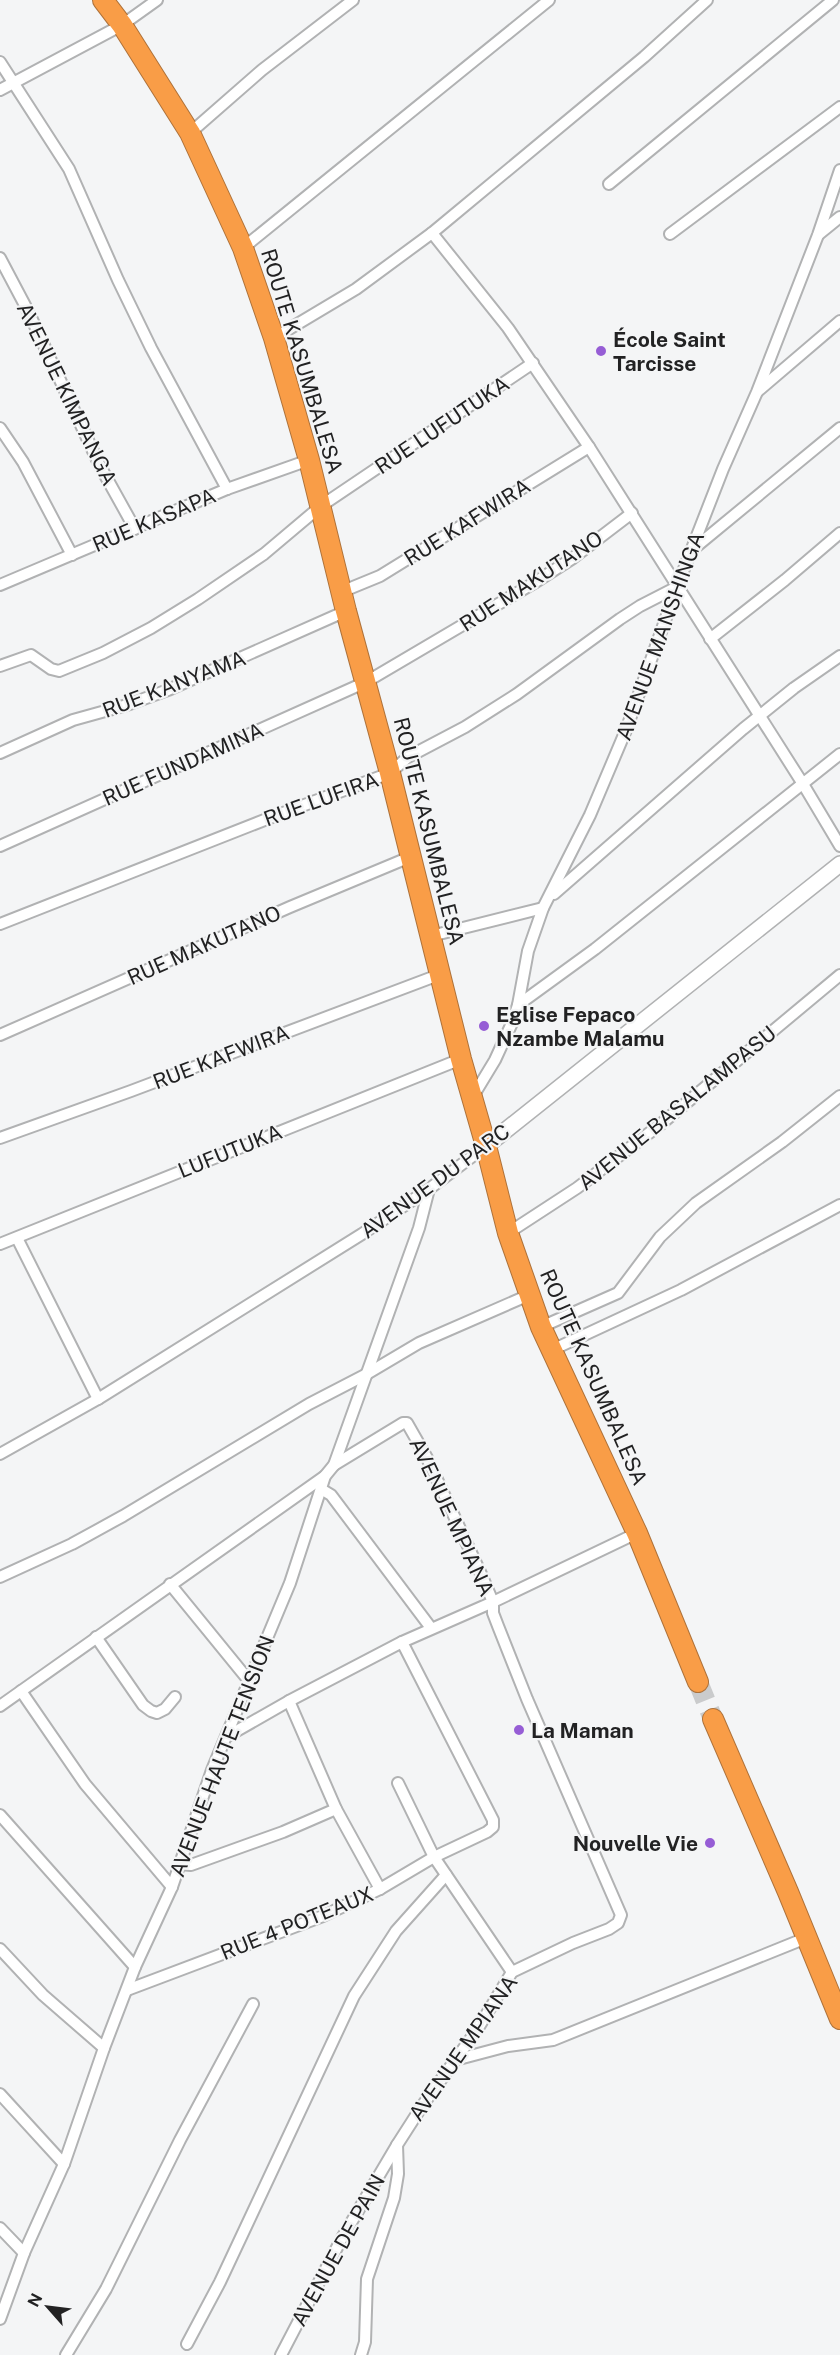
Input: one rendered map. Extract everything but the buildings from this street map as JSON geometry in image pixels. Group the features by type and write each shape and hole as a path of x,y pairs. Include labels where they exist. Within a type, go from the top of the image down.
{"highway":[{"name":"ROUTE KASUMBALESA","path":"103,0 122,25 190,133 243,248 274,338 309,460 461,1059 508,1233 542,1327 637,1533 698,1682"},
{"path":"713,1719 840,2019"}],"street":[{"path":"0,90 122,25 157,0"},
{"path":"190,133 262,69 353,0"},
{"path":"243,248 549,0"},
{"path":"274,338 356,289 432,234 644,57 707,0"},
{"path":"609,184 833,0"},
{"path":"0,62 69,169 151,348 227,489"},
{"path":"670,234 840,107"},
{"name":"AVENUE MANSHINGA","path":"472,1098 495,1060 518,1005 528,951 543,908 590,815 626,730 677,587 757,392 818,235 840,170"},
{"path":"818,235 840,217"},
{"path":"432,234 483,295 590,447 840,846"},
{"name":"AVENUE KIMPANGA","path":"0,258 28,311 100,466 135,529"},
{"path":"757,392 840,321"},
{"name":"RUE LUFUTUKA","path":"0,666 31,655 51,669 59,671 103,653 198,599 264,554 321,506 533,363"},
{"path":"0,428 34,482 72,555"},
{"path":"692,550 840,428"},
{"name":"RUE KAFWIRA","path":"341,592 380,576 406,561 484,510 590,447"},
{"name":"RUE KASAPA","path":"0,585 227,489 309,460"},
{"name":"RUE MAKUTANO","path":"366,682 534,583 573,558 632,513"},
{"path":"710,639 840,533"},
{"name":"RUE LUFIRA","path":"0,924 390,773 408,757 465,727 508,700 640,606 677,587"},
{"name":"RUE KANYAMA","path":"0,753 73,720 127,705 168,690 346,611"},
{"path":"549,898 688,775 794,688 840,656"},
{"name":"RUE FUNDAMINA","path":"0,846 366,682"},
{"path":"518,1005 595,949 840,754"},
{"name":"RUE MAKUTANO","path":"0,1035 290,907 410,857"},
{"name":"AVENUE DU PARC","path":"0,1454 98,1399 362,1234 429,1189 840,864"},
{"path":"431,936 543,908"},
{"name":"RUE KAFWIRA","path":"0,1138 441,974"},
{"name":"AVENUE BASALAMPASU","path":"508,1233 577,1188 661,1124 840,975"},
{"name":"LUFUTUKA","path":"0,1244 461,1059"},
{"path":"542,1327 618,1293 660,1237 696,1203 782,1142 840,1096"},
{"name":"AVENUE HAUTE TENSION","path":"0,2319 24,2253 64,2164 135,1967 172,1887 201,1800 290,1582 325,1476 334,1465 419,1228 429,1189"},
{"path":"552,1350 681,1290 840,1205"},
{"path":"17,1238 98,1399"},
{"path":"0,1577 72,1544 123,1516 309,1404 419,1343 529,1295"},
{"name":"AVENUE MPIANA","path":"334,1465 403,1423 407,1424 427,1458 493,1602 495,1619 527,1699 621,1916 618,1923 609,1929 512,1972 477,2030 397,2145 398,2174 394,2198 367,2279 365,2342 361,2355"},
{"path":"0,1706 325,1476"},
{"path":"321,1489 331,1495 431,1628"},
{"path":"226,1737 402,1642 493,1602 637,1533"},
{"path":"170,1584 250,1682"},
{"path":"96,1637 143,1705 158,1713 165,1709 175,1697"},
{"name":"RUE 4 POTEAUX","path":"127,1990 323,1916 380,1889 434,1857 487,1832 492,1827 493,1820 402,1642"},
{"path":"21,1691 85,1784 172,1887"},
{"path":"289,1701 336,1809 380,1889"},
{"path":"398,1783 434,1857 512,1972"},
{"path":"180,1864 192,1865 273,1836 336,1809"},
{"path":"0,1815 135,1967"},
{"path":"188,2344 220,2282 354,1996 396,1932 447,1875"},
{"path":"454,2060 508,2046 553,2040 806,1938"},
{"path":"0,1949 43,1995 104,2048"},
{"path":"66,2355 106,2289 180,2140 253,2004"},
{"path":"0,2094 64,2164"},
{"name":"AVENUE DE PAIN","path":"281,2355 342,2238 397,2145"},
{"path":"0,2228 24,2253"}],"tunnel":[{"path":"698,1682 713,1719"}],"place":[{"name":"École Saint Tarcisse","path":"601,351"},
{"name":"Eglise Fepaco Nzambe Malamu","path":"484,1026"},
{"name":"La Maman","path":"519,1730"},
{"name":"Nouvelle Vie","path":"710,1843"}]}
